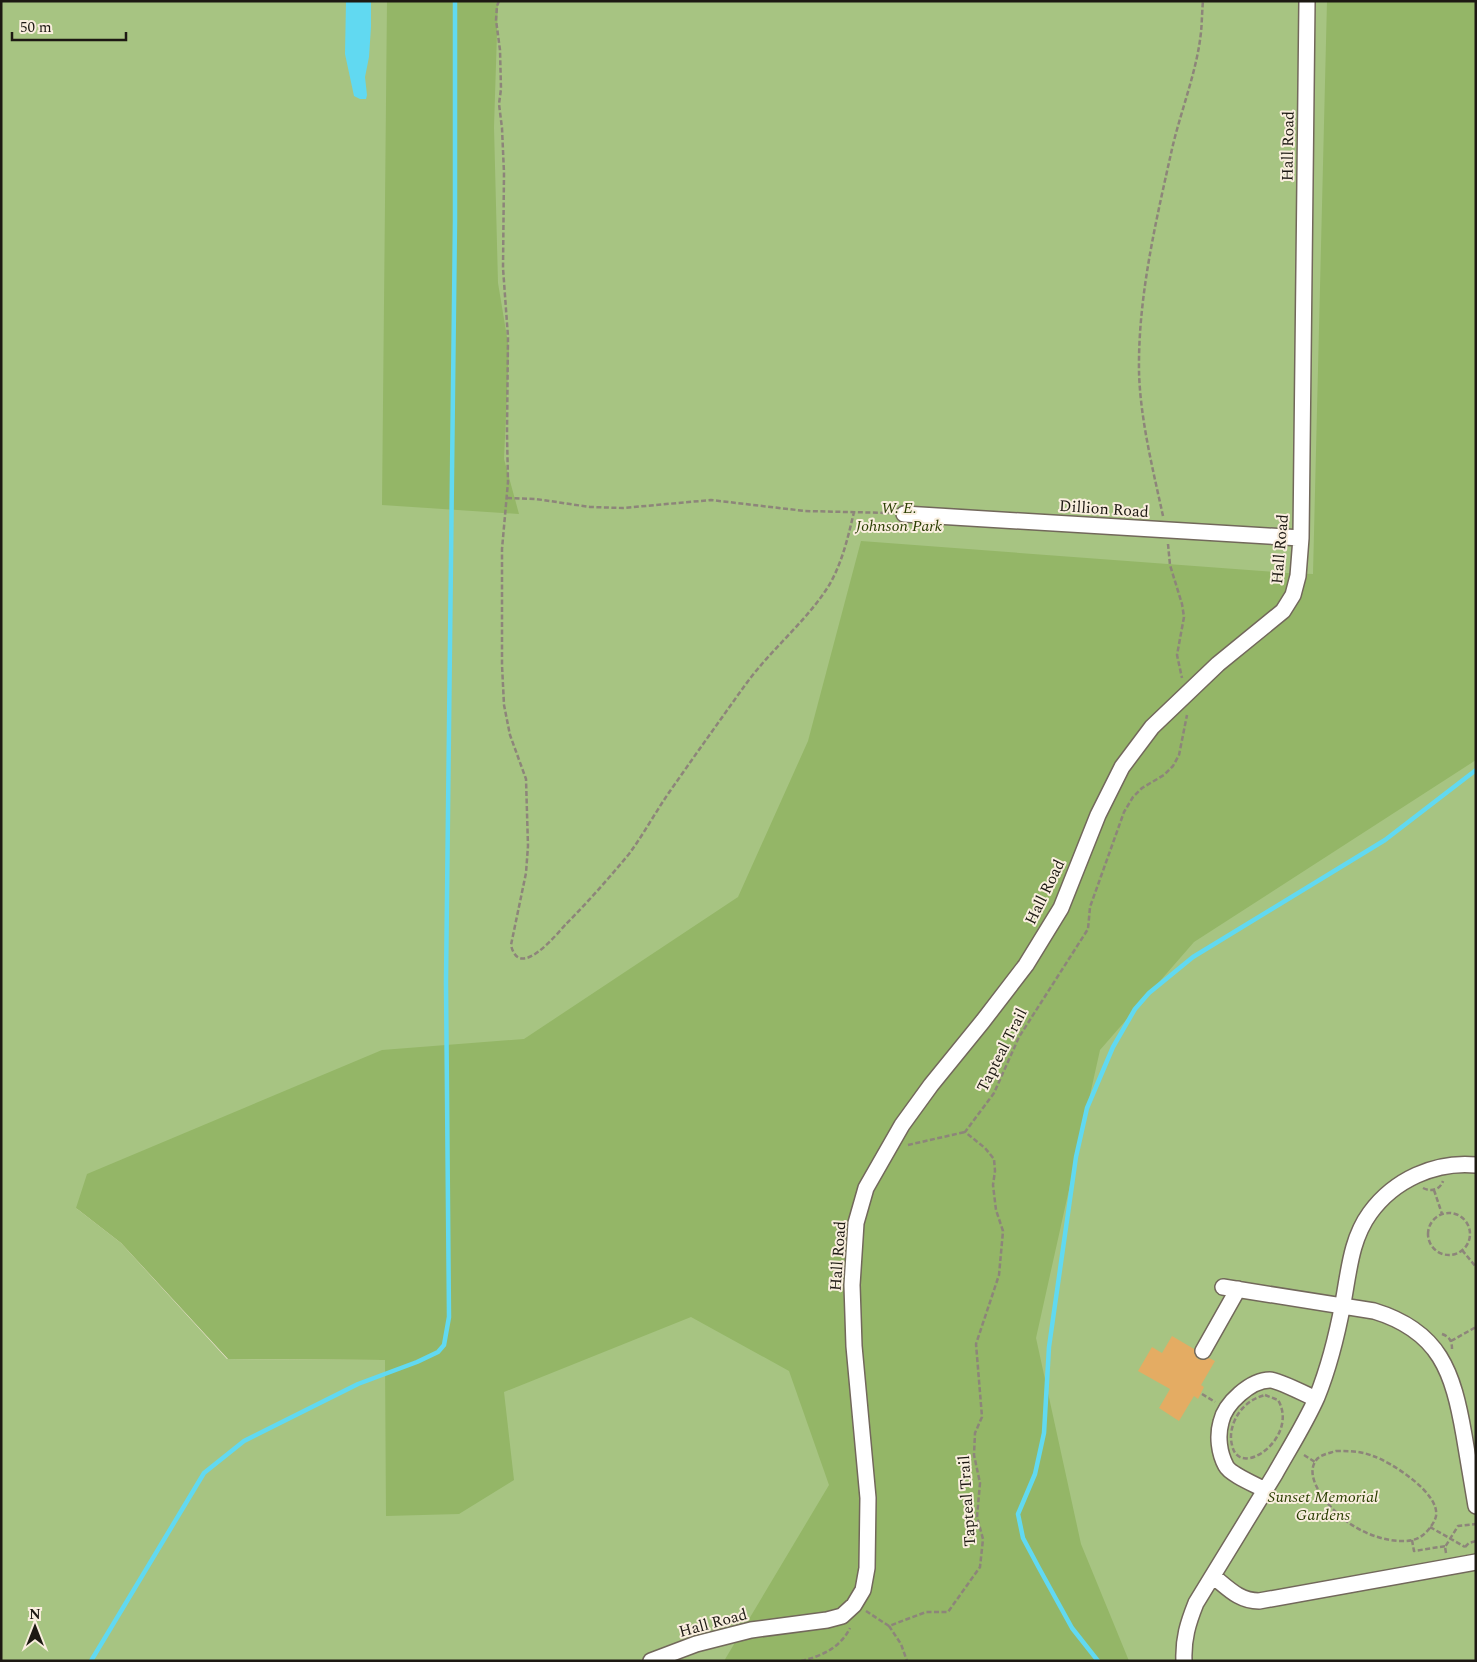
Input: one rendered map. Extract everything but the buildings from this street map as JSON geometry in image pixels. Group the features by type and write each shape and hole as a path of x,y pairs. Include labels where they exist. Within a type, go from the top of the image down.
{"street":[{"name":"Hall Road","path":"651,1661 696,1644 751,1630 826,1620 842,1616 854,1604 862,1590 867,1568 868,1498 854,1346 852,1285 856,1223 866,1188 902,1125 931,1084 1026,965 1061,908 1098,815 1122,767 1152,727 1218,664 1283,611 1293,594 1298,576 1301,538 1307,1"},
{"name":"Dillion Road","path":"904,514 1301,538"},
{"path":"1184,1661 1183,1644 1196,1603 1214,1577 1265,1490 1316,1398 1333,1348 1343,1306 1354,1243 1370,1213 1381,1200 1427,1164 1476,1165"},
{"path":"1222,1287 1374,1311 1390,1316 1419,1333 1447,1369 1458,1401 1476,1506"},
{"path":"1203,1351 1238,1289"},
{"path":"1265,1490 1227,1468 1221,1453 1218,1437 1221,1420 1231,1403 1242,1390 1255,1383 1271,1379 1316,1398"},
{"path":"1214,1577 1236,1596 1250,1601 1259,1601 1476,1562"}],"path":[{"path":"499,1 496,20 500,50 501,89 498,104 502,128 504,173 503,268 508,337 508,482 502,549 502,665 510,735 526,779 528,846 526,873 511,945 512,951 517,956 524,959 530,958 541,951 591,898 630,852 669,792 745,686 805,618 829,586 844,551 854,512"},
{"name":"Tapteal Trail","path":"889,1626 926,1612 948,1612 980,1568 983,1539 977,1517 980,1483 974,1455 975,1433 982,1417 976,1344 999,1275 1003,1230 996,1210 993,1185 994,1159 986,1148 965,1132 994,1093 1019,1037 1088,929 1090,907 1124,812 1133,797 1142,788 1164,775 1172,766 1179,755 1187,716 1177,655 1184,618 1182,604 1170,565 1166,530 1145,420 1139,371 1141,330 1149,264 1173,148 1201,33 1203,1"},
{"path":"506,498 536,499 590,507 623,508 711,500 775,508 904,514"},
{"path":"887,1150 965,1132"},
{"path":"1434,1190 1442,1214"},
{"path":"1442,1214 1454,1214 1460,1217 1468,1227 1468,1240 1462,1250 1454,1254 1447,1255 1435,1250 1430,1244 1428,1230 1430,1224 1442,1214"},
{"path":"1462,1250 1476,1267"},
{"path":"1451,1340 1476,1327"},
{"path":"1264,1396 1278,1400 1282,1406 1283,1420 1277,1439 1265,1452 1252,1458 1244,1458 1237,1455 1233,1449 1232,1426 1239,1413 1249,1402 1264,1396"},
{"path":"1336,1452 1360,1452 1383,1460 1398,1468 1418,1484 1433,1503 1436,1516 1430,1527 1420,1538 1412,1540 1392,1540 1358,1529 1341,1517 1325,1501 1316,1484 1313,1469 1317,1459 1336,1452"},
{"path":"1449,1566 1446,1546 1458,1526 1476,1524"},
{"path":"1430,1527 1465,1547"},
{"path":"1412,1540 1414,1551 1446,1546"},
{"path":"854,1604 889,1626 901,1644 907,1661"},
{"path":"802,1661 831,1651 847,1634 854,1621 854,1604"}],"green space":[{"name":"W. E. Johnson Park","path":"1,1 1476,1 1476,1661 1,1661","holes":["76,1208 385,1360 227,1359 121,1243"]},
{"path":"387,1 498,1 494,127 498,283 509,349 504,459 519,514 382,505"},
{"path":"1327,1 1476,1 1476,760 1194,942 1100,1050 1036,1338 1081,1544 1129,1661 724,1661 829,1485 789,1371 691,1317 504,1392 514,1480 459,1514 386,1516 385,1360 228,1359 121,1243 76,1208 87,1174 382,1050 524,1039 738,897 808,741 861,541 1313,574"}],"water":[{"path":"346,1 371,1 369,57 365,77 366,99 354,96 345,54"}],"waterway":[{"path":"91,1661 204,1473 244,1441 358,1384 438,1352 444,1345 449,1317 446,982 455,220 455,1"},
{"path":"1098,1661 1072,1628 1039,1568 1023,1538 1018,1514 1035,1474 1044,1433 1049,1347 1076,1157 1087,1108 1113,1047 1135,1009 1149,993 1193,957 1385,840 1476,770"}],"park label":[{"name":"Sunset Memorial Gardens","path":"1323,1506"}]}
